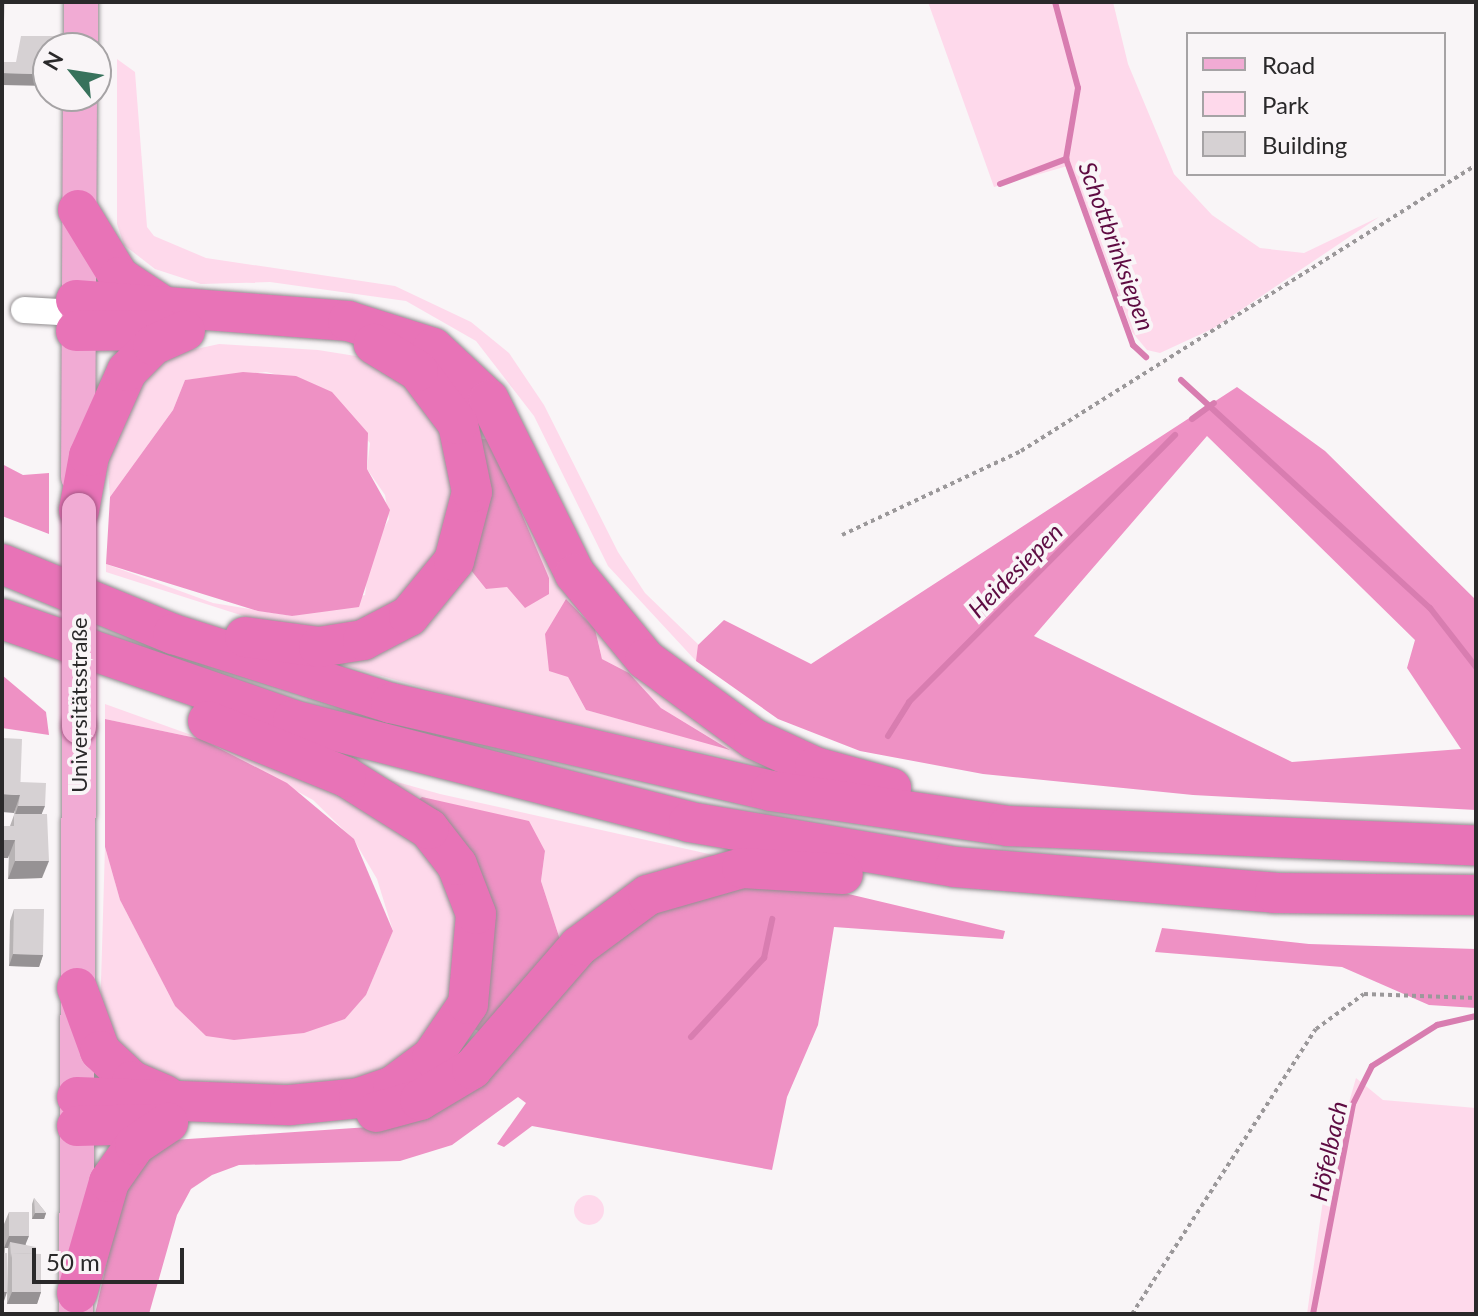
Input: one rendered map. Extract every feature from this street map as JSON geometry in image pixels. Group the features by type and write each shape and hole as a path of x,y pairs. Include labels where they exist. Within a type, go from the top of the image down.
{"highway":[{"path":"42,582 119,594 264,642 319,647 388,630 426,601 454,561 472,492 466,444 447,405 418,371 342,335 177,318 119,277 78,210"},
{"path":"76,315 370,325 454,361 504,423 559,545 594,601 670,682 754,739 876,785 1103,817 1137,835"},
{"path":"79,510 89,456 127,371 177,318"},
{"path":"2,564 42,582 303,676 595,755 847,805 1137,835 1476,846"},
{"path":"17,625 293,720 488,776 689,822 955,867 1275,893 1476,895"},
{"path":"17,625 97,682 291,750 380,795 429,829 468,888 479,943 468,1004 441,1047 409,1076 345,1101 180,1112 135,1145 109,1182 76,1304"},
{"path":"77,1112 368,1114 420,1100 491,1052 602,925 694,876 767,866 861,877 955,867"},
{"path":"77,988 100,1051 116,1069 180,1112"}],"main road":[{"path":"81,2 81,32"},
{"name":"Universitätsstraße","path":"76,1304 79,510 76,315 80,112"}],"lane":[{"path":"24,310 76,315"}],"path":[{"path":"842,535 1011,457 1476,165"},
{"path":"1132,1314 1316,1029 1364,994 1476,998"}],"green space":[{"path":"928,2 1113,2 1128,64 1174,174 1212,215 1260,248 1304,253 1379,217 1214,328 1160,353 1147,350 1132,332 1071,165 994,187"},
{"path":"117,59 135,72 147,227 154,236 206,258 395,286 471,322 509,353 544,405 618,552 645,593 702,648 696,661 608,566 534,416 476,341 406,301 270,282 201,284 155,269 124,245 117,224"},
{"path":"219,344 318,350 450,371 563,568 805,775 473,702 315,657 284,629 106,572 106,564 213,603 292,616 365,595 370,553 389,519 385,495 367,469 370,443 322,389 304,381 266,372 185,380 173,410 110,497 107,455 141,371 173,354","holes":["534,550 549,578 486,589 470,569","580,608 595,629 602,659 629,673 661,708 727,748 586,710 568,677"]},
{"path":"105,704 336,787 408,833 451,886 463,935 457,986 420,1048 373,1079 263,1090 169,1080 132,1061 108,1036 100,1015 105,847 120,900 175,1006 263,1036 345,1019 366,995 393,931 377,879 354,840 313,800 201,739 105,719"},
{"path":"347,768 440,794 736,860 564,952 541,881 545,851 411,806"},
{"path":"1356,1078 1383,1100 1476,1108 1476,1314 1307,1314 1325,1186"},
{"path":"589,1195 600,1199 604,1210 600,1221 589,1225 578,1221 574,1210 578,1199"}],"shaded area":[{"path":"243,372 296,376 332,392 368,433 367,469 390,510 359,607 292,616 258,611 106,564 110,497 173,410 185,380"},
{"path":"1237,387 1325,451 1476,600 1476,810 1193,795 983,774 860,751 778,719 696,661 698,645 724,620 811,664","holes":["1207,436 1415,640 1407,668 1461,749 1292,762 1034,636"]},
{"path":"481,439 490,439 549,578 549,594 525,608 507,587 486,589 470,569"},
{"path":"2,464 23,475 49,473 49,534 2,516"},
{"path":"566,599 595,629 602,659 629,673 661,708 730,750 586,710 568,677 549,671 545,634"},
{"path":"2,675 46,712 49,735 2,728"},
{"path":"105,719 201,739 287,783 354,839 393,931 366,995 345,1019 304,1033 234,1040 206,1036 175,1006 120,900 105,847"},
{"path":"422,797 529,821 545,851 541,881 564,952 493,1038 466,1025 484,974 411,806"},
{"path":"705,888 823,888 1005,931 1003,939 834,927 818,1025 787,1097 772,1170 532,1126 504,1147 497,1144 526,1103 518,1097 452,1145 400,1161 239,1165 212,1175 191,1189 177,1215 149,1314 95,1314 128,1169 173,1140 384,1126 615,933"},
{"path":"1162,928 1309,944 1476,949 1476,1008 1429,1005 1342,967 1155,952"}],"building":[{"path":"2,2 5,2 2,62"},
{"path":"21,36 32,36 32,74 2,73 2,62 16,62"},
{"path":"2,738 22,739 20,795 2,794"},
{"path":"20,782 46,783 45,806 18,806"},
{"path":"14,814 47,814 49,861 15,861 15,840 2,840 2,826 14,826"},
{"path":"14,909 44,909 43,955 13,954"},
{"path":"34,1198 46,1213 35,1213"},
{"path":"9,1212 29,1212 29,1236 9,1236"},
{"path":"10,1242 36,1247 36,1254 12,1253 11,1258"},
{"path":"2,1253 7,1253 7,1292 2,1291"},
{"path":"12,1253 41,1254 41,1292 12,1292"}],"waterway":[{"name":"Schottbrinksiepen","path":"1055,2 1078,88 1066,159 1133,345 1146,357"},
{"path":"1000,184 1066,159"},
{"path":"1181,380 1430,608 1476,667"},
{"name":"Heidesiepen","path":"1192,419 1214,403"},
{"name":"Heidesiepen","path":"888,736 909,702 1175,435"},
{"name":"Heidesiepen","path":"691,1037 764,958 772,919"},
{"name":"Höfelbach","path":"1313,1314 1353,1104 1372,1066 1437,1025 1476,1016"}]}
